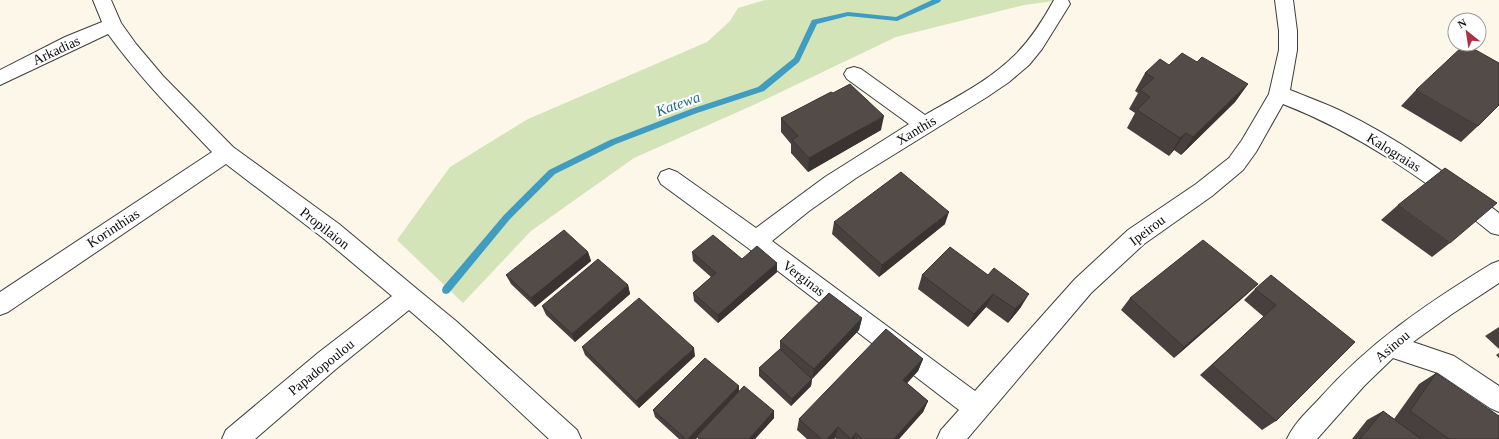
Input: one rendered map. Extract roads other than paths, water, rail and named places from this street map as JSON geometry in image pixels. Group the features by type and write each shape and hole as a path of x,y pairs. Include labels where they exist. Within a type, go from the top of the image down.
{"street":[{"name":"Propilaion","path":"102,0 112,25 128,49 156,81 226,153 330,231 409,296 448,329 568,439"},
{"name":"Ipeirou","path":"950,439 1083,286 1136,237 1204,190 1236,164 1249,146 1279,94 1288,50 1288,24 1284,0"},
{"name":"Xanthis","path":"756,242 794,210 833,182 924,125 984,90 1007,74 1031,51 1048,27 1061,4"},
{"name":"Arkadias","path":"0,78 65,45 112,25"},
{"path":"854,74 924,125"},
{"name":"Kalograias","path":"1279,94 1333,116 1356,129 1444,185 1499,226"},
{"name":"Korinthias","path":"0,305 226,153"},
{"name":"Verginas","path":"669,178 977,408"},
{"name":"Asinou","path":"1300,439 1342,390 1390,346 1454,298 1499,271"},
{"name":"Papadopoulou","path":"235,439 327,361 409,296"},
{"path":"1390,346 1445,364 1499,400"}],"waterway":[{"name":"Katewa","path":"446,290 507,217 552,172 613,142 694,111 761,89 797,60 814,22 848,14 897,19 938,0"}]}
